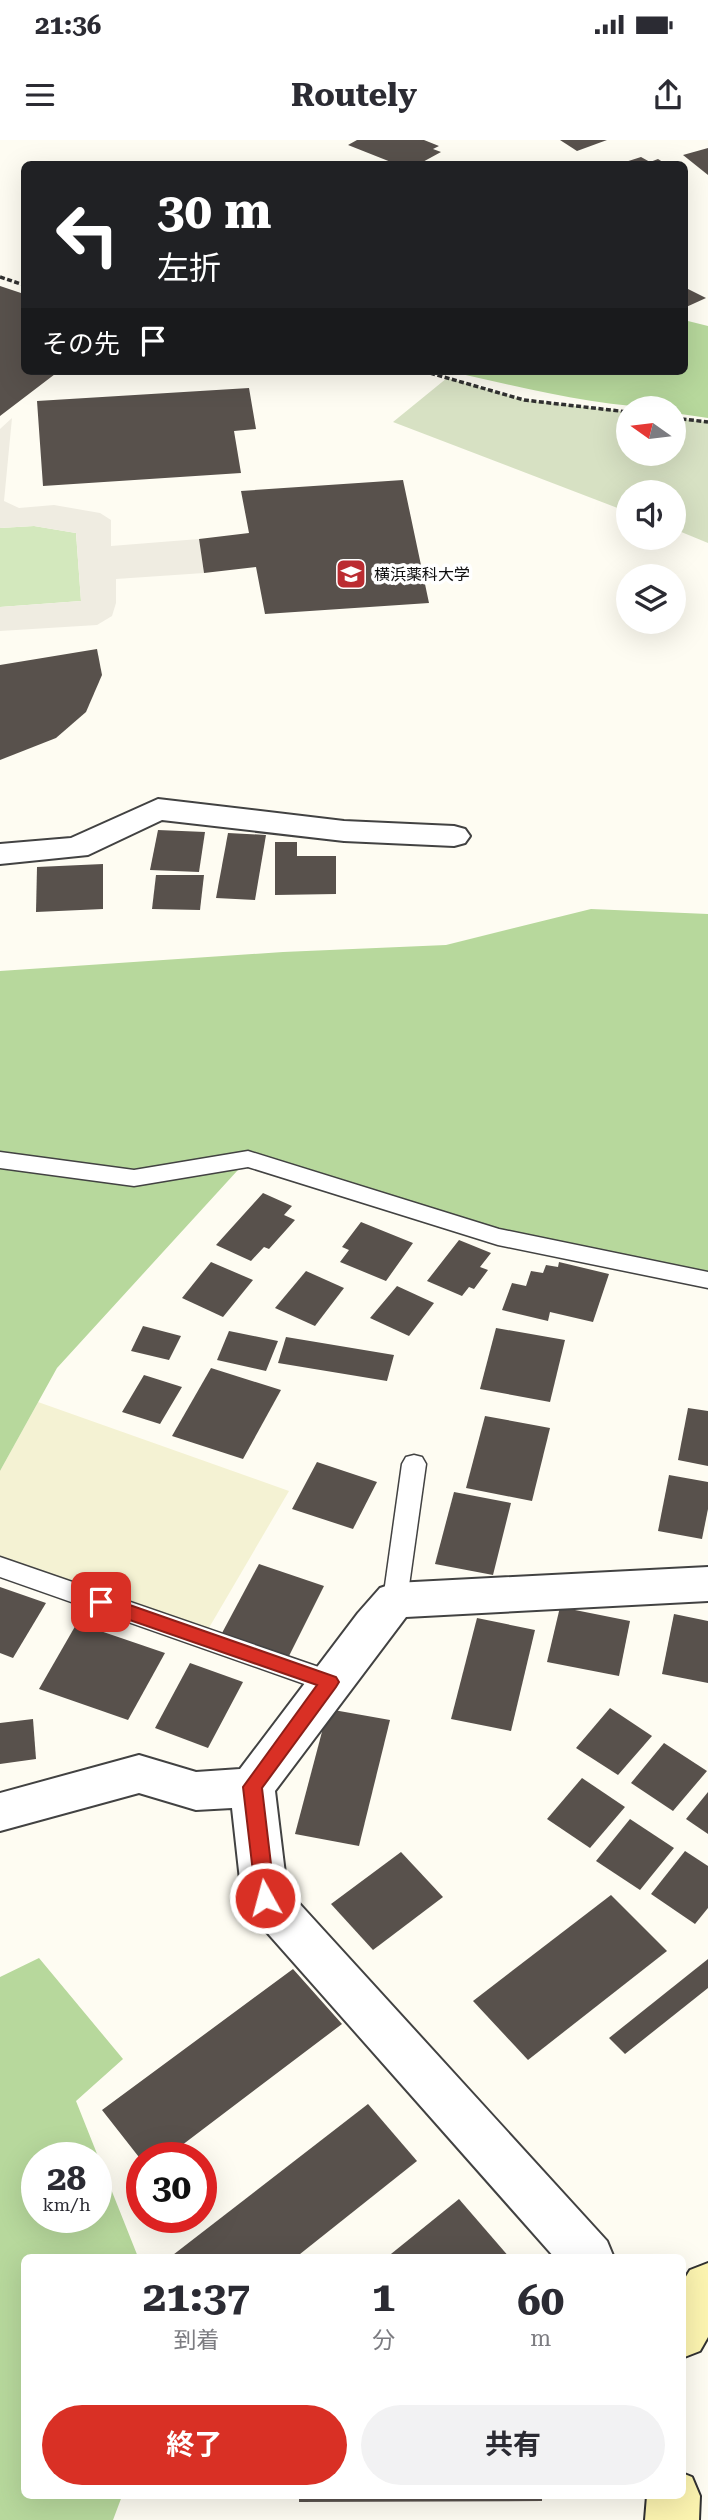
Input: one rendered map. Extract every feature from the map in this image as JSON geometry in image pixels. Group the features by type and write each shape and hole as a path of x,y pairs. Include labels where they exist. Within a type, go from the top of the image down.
{"main road":[{"path":"686,2326 708,2288"},
{"path":"672,2520 673,2499"}],"street":[{"path":"0,854 77,848 158,809 344,831 454,836"},
{"path":"585,2254 265,1898 252,1787 373,1625 395,1600 708,1584"},
{"path":"0,1812 139,1774 196,1791 252,1787"}],"lane":[{"path":"0,1160 134,1178 248,1159 498,1237 708,1280"},
{"path":"395,1600 414,1464"},
{"path":"0,1567 330,1682"}],"path":[{"path":"0,277 21,284"},
{"path":"437,375 524,400 616,411"},
{"path":"686,419 708,422"}],"shaded area":[{"path":"12,418 4,501 19,508 54,505 100,513 111,520 111,546 199,539 204,573 116,579 116,603 112,616 97,625 0,631 0,607 81,601 76,533 34,526 0,528 0,429"},
{"path":"38,1402 289,1491 203,1638 0,1567 0,1471"}],"green space":[{"path":"688,321 708,326 708,418 686,415 686,396 616,396 616,404 588,401 466,375 688,375"},
{"path":"447,378 524,400 616,411 616,466 686,466 686,419 708,422 708,543 686,534 686,480 616,480 616,507 393,422"},
{"path":"34,526 76,533 81,601 0,607 0,528"},
{"path":"591,909 708,914 708,1283 498,1237 248,1159 57,1368 0,1471 0,971 283,952 446,945"},
{"path":"39,1958 123,2059 76,2101 92,2142 21,2142 21,2233 112,2233 112,2192 126,2233 128,2233 137,2254 21,2254 21,2499 121,2499 113,2520 0,2520 0,1977"}],"building":[{"path":"357,140 424,140 439,146 433,149 441,152 424,161 388,161 348,145"},
{"path":"560,140 607,140 577,151"},
{"path":"708,148 708,175 683,155"},
{"path":"641,157 648,161 628,161"},
{"path":"0,286 21,293 21,375 54,375 0,416"},
{"path":"688,289 706,298 688,306"},
{"path":"249,388 256,429 234,431 241,473 43,486 37,401"},
{"path":"403,480 429,603 265,614 256,567 204,573 199,539 249,533 241,491"},
{"path":"97,649 102,675 86,712 56,738 0,760 0,665"},
{"path":"158,830 205,832 199,872 150,870"},
{"path":"228,833 266,835 255,900 216,898"},
{"path":"275,842 297,842 297,856 336,856 336,894 275,895"},
{"path":"103,864 103,909 36,912 37,867"},
{"path":"156,875 204,875 200,910 152,909"},
{"path":"263,1193 292,1206 284,1215 295,1220 269,1249 264,1247 251,1261 216,1245"},
{"path":"361,1222 413,1243 386,1281 340,1262 349,1250 342,1247"},
{"path":"459,1240 491,1253 480,1267 488,1270 474,1289 469,1287 462,1296 427,1281"},
{"path":"211,1262 253,1280 223,1317 182,1298"},
{"path":"559,1262 609,1274 593,1322 550,1312 548,1321 502,1310 512,1283 526,1286 531,1271 543,1273 546,1265 558,1267"},
{"path":"306,1271 344,1288 315,1326 275,1308"},
{"path":"397,1286 434,1303 409,1336 370,1318"},
{"path":"143,1326 181,1336 169,1360 131,1351"},
{"path":"496,1328 565,1340 550,1402 480,1389"},
{"path":"229,1331 278,1341 266,1371 217,1360"},
{"path":"286,1337 394,1355 387,1381 278,1363"},
{"path":"211,1368 281,1390 243,1459 172,1436"},
{"path":"144,1375 182,1387 160,1424 122,1412"},
{"path":"688,1408 708,1411 708,1466 678,1460"},
{"path":"485,1416 550,1428 532,1501 466,1488"},
{"path":"317,1462 377,1482 353,1529 292,1509"},
{"path":"669,1475 708,1482 708,1509 702,1539 658,1531"},
{"path":"454,1492 511,1503 493,1575 435,1564"},
{"path":"259,1564 324,1586 289,1656 222,1633"},
{"path":"0,1587 46,1603 13,1658 0,1653"},
{"path":"560,1607 630,1621 619,1676 547,1662"},
{"path":"674,1614 708,1621 708,1683 662,1674"},
{"path":"477,1618 535,1630 511,1731 451,1719"},
{"path":"77,1623 165,1653 128,1720 39,1689"},
{"path":"190,1663 243,1682 208,1748 155,1728"},
{"path":"610,1708 652,1736 618,1775 576,1748"},
{"path":"328,1709 390,1720 359,1846 295,1834"},
{"path":"33,1719 36,1759 0,1764 0,1723"},
{"path":"664,1743 707,1771 673,1811 631,1783"},
{"path":"582,1778 625,1807 590,1848 547,1819"},
{"path":"708,1792 708,1834 686,1819"},
{"path":"630,1819 674,1848 640,1890 596,1861"},
{"path":"685,1851 708,1866 708,1908 695,1924 651,1894"},
{"path":"401,1852 443,1897 373,1950 331,1904"},
{"path":"611,1895 667,1951 528,2060 473,2001"},
{"path":"708,1959 708,1988 625,2054 609,2038"},
{"path":"293,1969 342,2024 186,2142 127,2142 102,2110"},
{"path":"368,2104 417,2161 300,2254 174,2254 201,2233 217,2233 217,2221"},
{"path":"459,2199 507,2254 391,2254"},
{"path":"299,2499 542,2499 542,2501 299,2502"}],"place":[{"name":"横浜薬科大学","path":"351,574"}],"route":[{"path":"101,1602 330,1682 252,1787 265,1898"}]}
